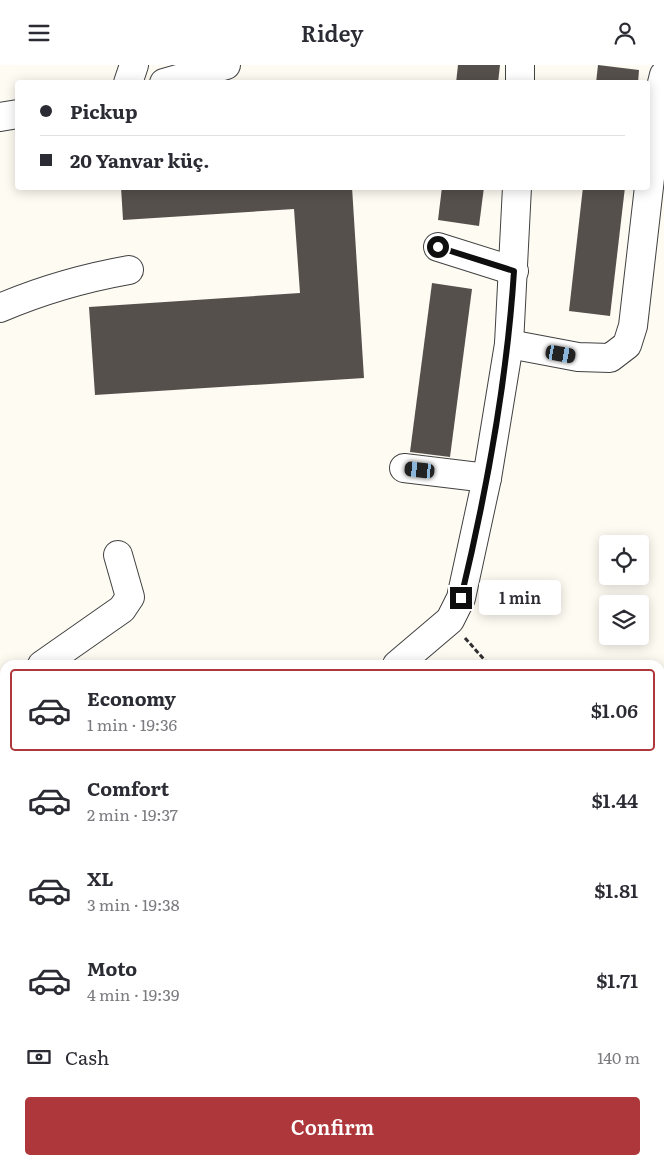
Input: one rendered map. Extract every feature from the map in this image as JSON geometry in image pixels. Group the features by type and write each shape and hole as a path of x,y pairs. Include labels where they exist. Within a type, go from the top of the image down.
{"street":[{"path":"129,80 134,65"},
{"path":"174,80 226,65"},
{"path":"520,65 520,80"},
{"path":"650,178 660,91 664,75"},
{"path":"0,117 15,114"},
{"path":"403,660 450,620 461,598 487,478 509,344 517,190"},
{"path":"509,344 578,357 610,358 627,345 633,326 649,190"},
{"path":"438,247 514,271"},
{"path":"0,308 39,291 129,270"},
{"path":"404,469 487,478"},
{"path":"49,660 122,609 130,597 118,555"}],"path":[{"path":"450,620 485,660"}],"building":[{"path":"458,65 500,65 498,80 456,80"},
{"path":"598,65 639,70 638,80 596,80"},
{"path":"121,190 352,190 364,378 95,395 89,307 300,293 294,209 123,220"},
{"path":"442,190 484,190 479,226 438,220"},
{"path":"583,190 625,190 610,316 569,311"},
{"path":"432,283 472,289 450,457 410,452"}],"route":[{"path":"438,247 514,271 509,344 500,403 474,544 461,598"}]}
